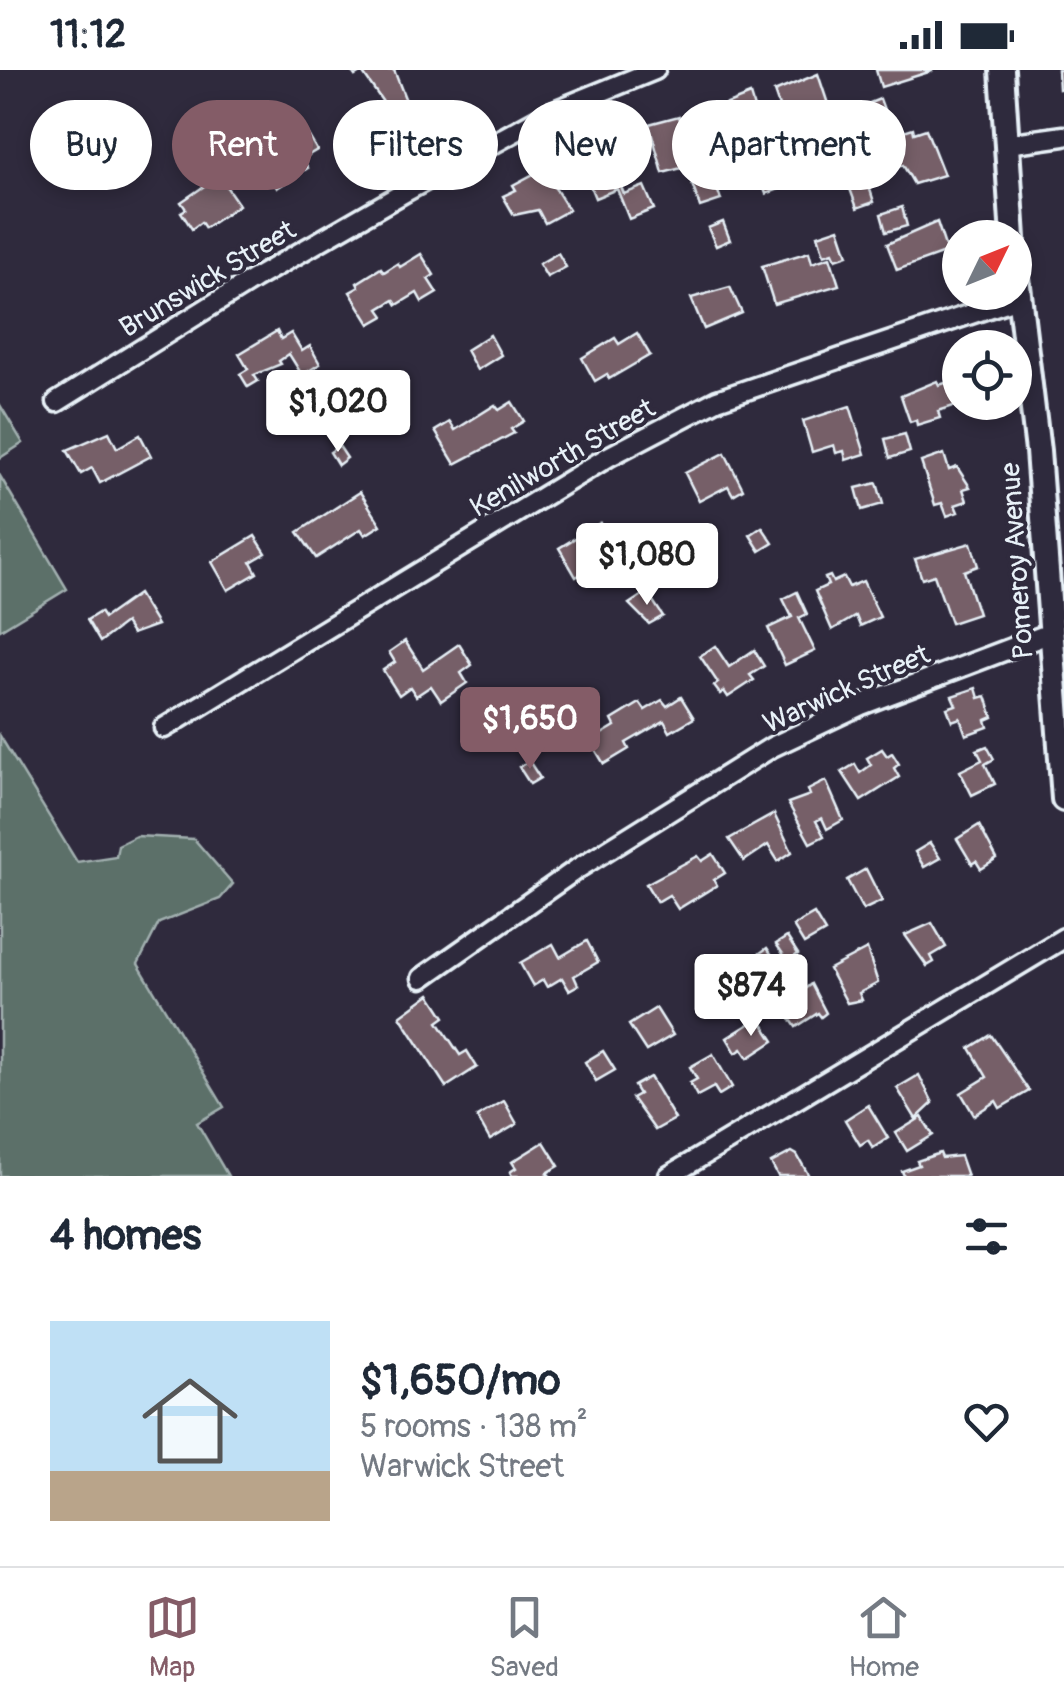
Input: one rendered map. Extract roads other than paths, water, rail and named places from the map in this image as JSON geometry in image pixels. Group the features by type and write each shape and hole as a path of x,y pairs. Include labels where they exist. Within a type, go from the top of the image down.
{"street":[{"name":"Brunswick Street","path":"57,402 254,279 437,174 548,113 655,70"},
{"path":"1002,70 1013,220"},
{"path":"1007,144 1064,136"},
{"name":"Kenilworth Street","path":"164,728 608,457 717,400 983,310"},
{"name":"Pomeroy Avenue","path":"1020,310 1038,451 1064,799"},
{"name":"Warwick Street","path":"422,978 576,869 772,747 861,705 1051,632"},
{"path":"669,1176 1064,938"}]}
